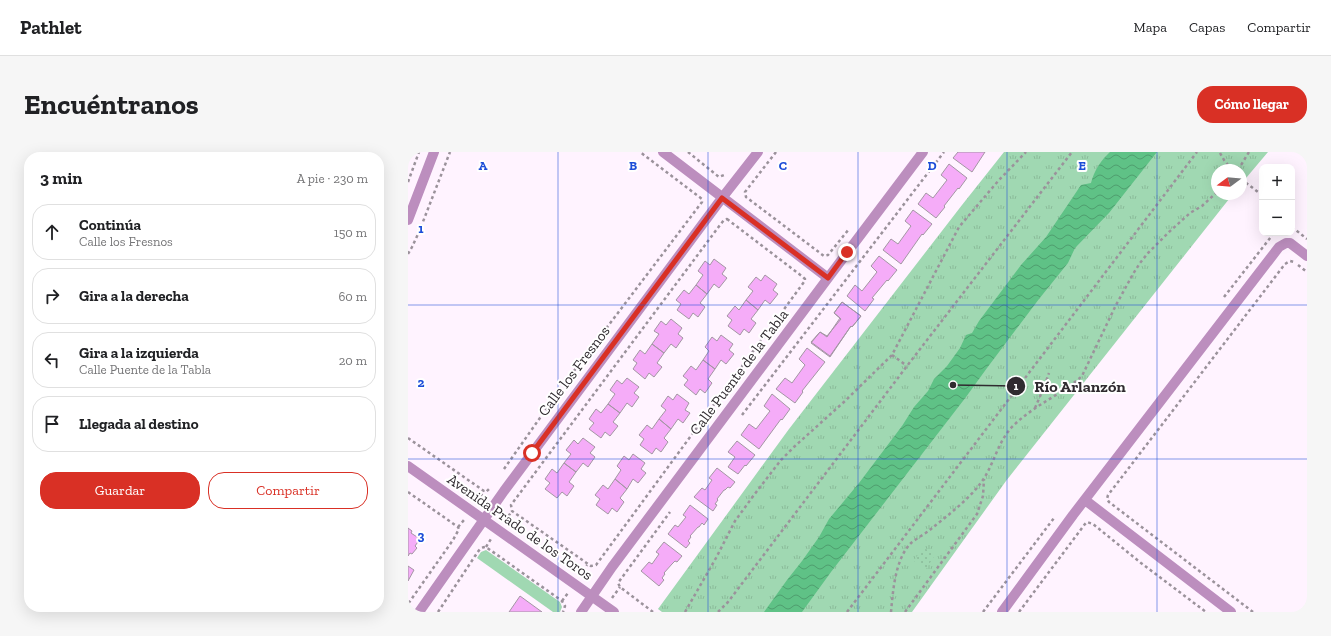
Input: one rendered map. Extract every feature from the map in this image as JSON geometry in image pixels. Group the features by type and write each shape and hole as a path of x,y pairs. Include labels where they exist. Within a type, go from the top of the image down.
{"street":[{"path":"408,220 434,152"},
{"path":"663,152 828,278"},
{"name":"Calle los Fresnos","path":"419,612 504,491 722,198 758,152"},
{"name":"Calle Puente de la Tabla","path":"581,612 612,567 923,152"},
{"path":"1002,612 1085,500 1279,247 1286,243 1290,243 1307,256"},
{"name":"Avenida Prado de los Toros","path":"408,466 614,612"},
{"path":"1085,500 1231,612"}],"path":[{"path":"408,182 419,152"},
{"path":"408,254 419,232 450,152"},
{"path":"503,471 561,388 702,202 702,199 640,152"},
{"path":"688,152 719,177 723,176 727,172"},
{"path":"776,152 745,192 746,197 824,256 828,255 850,226"},
{"path":"740,418 944,152"},
{"path":"685,612 735,521 769,475 795,446 892,355 959,227 1026,152"},
{"path":"718,612 728,602 1072,152"},
{"path":"847,612 1197,152"},
{"path":"1242,164 1249,152"},
{"path":"1220,153 1227,164"},
{"path":"1247,184 1259,193"},
{"path":"891,612 894,584 898,568 912,542 932,528 977,488 984,480 1006,435 1014,426 1034,409 1074,383 1082,376 1116,305 1140,263 1169,232 1190,213 1202,206 1211,198"},
{"path":"727,219 803,277 805,279 804,282 600,559 593,566 588,565 512,511 511,505 720,225 727,219"},
{"path":"1295,230 1307,239"},
{"path":"1253,612 1107,499 1108,495 1285,264 1293,261 1307,272"},
{"path":"892,355 907,366"},
{"path":"1034,409 1049,373"},
{"path":"408,438 484,491 489,490 491,487"},
{"path":"905,612 977,514 983,496 984,480"},
{"path":"408,492 459,529 453,540 408,604"},
{"path":"653,612 620,588 618,583 671,510"},
{"path":"1019,612 1084,524 1088,522 1093,524 1141,563 1206,612"},
{"path":"438,612 475,556 482,548 486,547 562,601 565,606 563,612"}],"green space":[{"path":"1004,152 1268,152 1247,177 1247,164 1211,164 1211,200 1228,200 1006,481 912,612 662,612 658,609 789,429"},
{"path":"923,547 935,555 926,569 914,561"},
{"path":"486,550 560,602 562,607 560,612 553,612 477,558 481,552"}],"water":[{"path":"1110,152 1157,152 1109,213 1075,248 1068,263 1039,299 802,612 764,612 819,537 829,519 859,483 902,426 914,407 928,391 934,379 947,366 960,348 966,335 972,333 979,321 1021,265 1046,237 1081,185 1091,183 1098,166"}],"building":[{"path":"958,152 985,152 972,172 953,158"},
{"path":"949,164 967,178 936,218 918,204 926,193 933,198 947,180 941,175"},
{"path":"913,210 932,224 923,235 922,234 901,264 883,250 891,239 898,244 911,226 905,221"},
{"path":"879,256 897,270 872,298 874,299 865,311 847,296 855,285 862,291 877,272 871,266"},
{"path":"714,259 726,268 722,274 727,278 719,288 714,284 707,294 696,285 703,275 698,271 705,261 710,265"},
{"path":"765,275 777,284 773,290 778,294 770,304 765,300 758,310 746,300 753,291 748,287 756,277 761,281"},
{"path":"696,285 707,294 700,303 705,307 698,317 693,313 689,319 677,310 681,304 676,300 684,290 689,294"},
{"path":"746,300 758,310 751,319 756,323 749,333 744,329 740,335 728,326 732,320 727,316 735,306 739,310"},
{"path":"842,302 861,316 852,327 851,326 830,357 811,343 820,332 827,337 840,318 834,313"},
{"path":"842,302 861,316 852,327 851,326 830,356 811,342 820,332 827,336 841,319 834,313"},
{"path":"671,319 682,328 678,334 683,338 676,348 671,344 664,353 652,344 659,334 654,331 661,321 666,325"},
{"path":"721,335 733,344 729,350 734,354 726,364 721,360 715,369 703,360 709,351 705,347 712,337 717,341"},
{"path":"652,344 664,353 657,363 662,367 654,377 649,373 645,379 633,369 637,363 633,360 640,350 645,354"},
{"path":"807,348 825,362 802,391 803,392 795,403 776,389 785,378 792,383 805,365 799,359"},
{"path":"703,360 715,369 708,379 712,383 705,393 700,389 696,395 684,385 688,380 683,376 691,366 696,370"},
{"path":"627,378 639,387 634,393 639,397 632,407 627,403 620,413 608,404 615,394 610,390 617,380 622,384"},
{"path":"677,394 689,403 685,410 690,413 683,423 678,419 671,429 659,419 666,410 661,406 668,396 673,400"},
{"path":"772,394 790,409 759,449 741,435 749,424 756,429 770,411 764,406"},
{"path":"608,404 620,413 613,422 618,426 610,436 605,432 601,438 589,429 594,423 589,419 596,409 601,413"},
{"path":"659,419 671,429 664,438 668,442 661,452 656,448 652,454 640,445 644,439 639,435 647,425 652,429"},
{"path":"583,438 595,447 590,453 595,457 588,467 583,463 576,472 564,463 571,454 566,450 574,440 578,444"},
{"path":"737,441 755,455 738,474 728,467 735,457 728,452"},
{"path":"633,454 645,463 641,469 646,473 638,483 633,479 627,489 615,479 621,470 617,466 624,456 629,460"},
{"path":"564,463 576,472 569,482 574,486 567,496 562,492 557,498 545,489 550,483 545,479 552,469 557,473"},
{"path":"717,468 735,482 730,488 728,487 724,490 717,499 718,500 715,504 717,505 713,511 694,497 702,488 705,490 712,480 709,478"},
{"path":"615,479 627,489 620,498 624,502 617,512 612,508 608,514 596,505 600,499 595,495 603,485 608,489"},
{"path":"690,505 708,519 704,525 702,523 690,536 691,537 688,541 690,543 686,548 668,534 675,525 678,527 686,517 683,515"},
{"path":"408,528 412,531 411,533 420,539 415,546 417,548 408,556"},
{"path":"664,542 682,556 664,573 665,574 662,578 664,580 659,586 641,571 649,562 652,564 659,554 656,552"},
{"path":"408,566 414,570 408,581"},
{"path":"520,596 542,612 509,612"}],"place":[{"name":"Río Arlanzón","path":"953,385"}],"route":[{"path":"532,453 722,198 828,278 847,252"}]}
